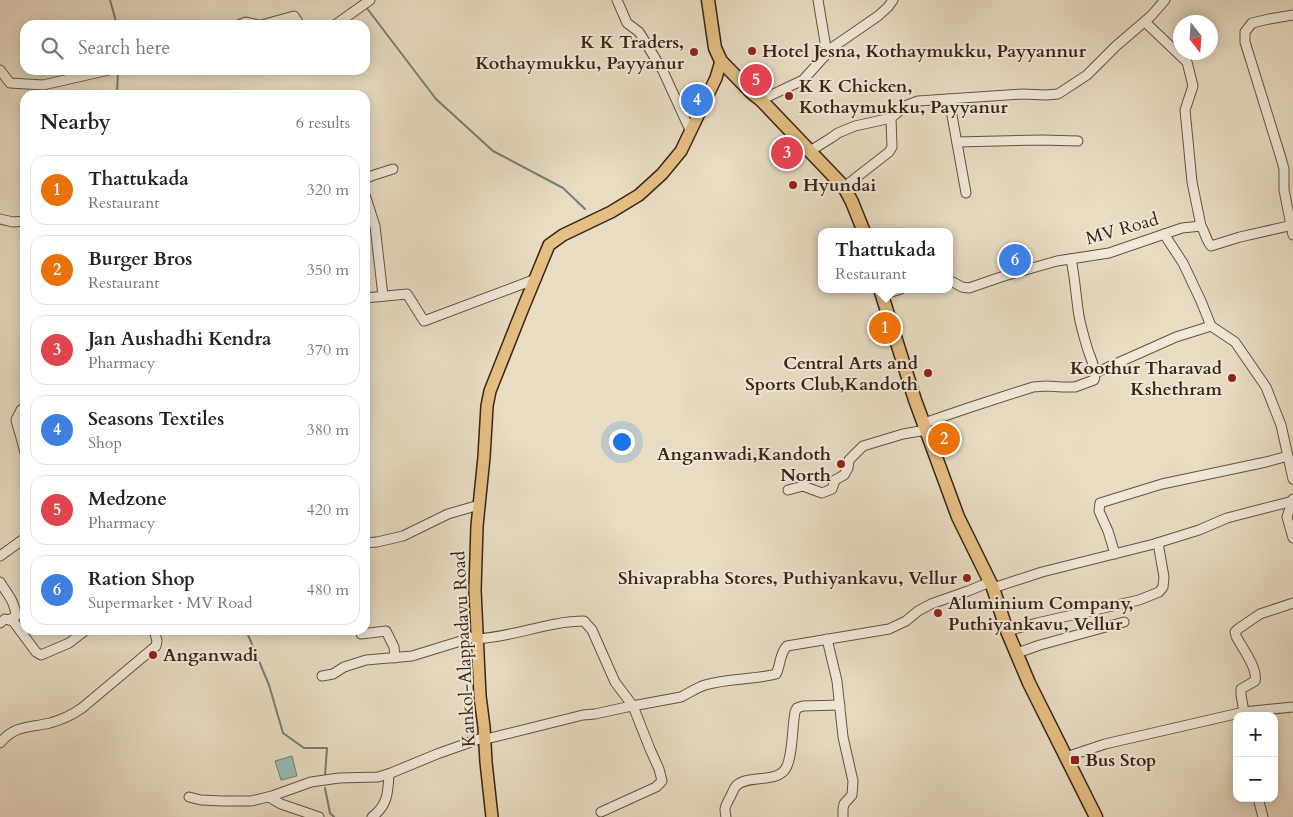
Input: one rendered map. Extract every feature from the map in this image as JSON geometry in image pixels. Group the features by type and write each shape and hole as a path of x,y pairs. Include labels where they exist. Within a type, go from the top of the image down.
{"highway":[{"path":"708,0 715,48 720,61 761,100 844,187 862,228"},
{"path":"881,293 915,400 958,516 992,585 1007,631 1029,683 1096,817"}],"main road":[{"name":"Kankol-Alappadavu Road","path":"492,817 486,762 486,738 480,696 475,590 476,536 482,489 487,406 490,391 550,245 563,235 611,212 639,195 662,174 681,151 716,78 720,61"}],"street":[{"path":"617,0 627,23 639,32 663,71 690,130"},
{"path":"818,0 827,54"},
{"path":"761,100 803,80 833,47 878,16 893,0"},
{"path":"810,151 838,133 855,126 892,118 897,112 918,101 1022,94 1058,94 1087,75 1116,46 1145,22 1165,0"},
{"path":"342,20 367,3"},
{"path":"1293,15 1269,18 1252,23 1245,32 1245,42 1250,60 1284,169 1284,190 1293,235"},
{"path":"278,20 294,16 297,20"},
{"path":"1145,22 1187,62 1193,86 1185,110 1192,182 1201,226 1208,242 1211,246 1292,225"},
{"path":"0,70 10,83 44,85 87,75"},
{"path":"949,99 966,193"},
{"path":"844,187 889,152 892,147 892,118"},
{"path":"957,142 1078,141"},
{"path":"370,177 393,169"},
{"path":"370,210 376,226 383,296"},
{"path":"0,219 20,221"},
{"name":"MV Road","path":"953,282 969,288 1057,261 1109,253 1182,228 1201,226"},
{"path":"1164,234 1183,263 1211,326 1235,342 1266,387 1281,425 1293,479"},
{"path":"788,490 802,486 822,493 832,489 835,480 844,475 848,468 849,460 863,446 925,427 971,406 1033,387 1075,386 1094,380 1096,376 1079,318 1071,259"},
{"path":"370,297 407,294 424,321 536,279"},
{"path":"1095,373 1176,337 1211,326"},
{"path":"20,412 16,420 20,434"},
{"path":"1115,554 1100,511 1100,502 1162,484 1288,456"},
{"path":"189,797 208,800 251,801 269,797 311,782 339,778 378,777 414,762 486,738 571,718 681,698 692,690 706,684 766,677 776,674 783,650 787,646 889,629 906,621 918,611 931,604 968,592 1158,543 1199,530 1227,518 1293,500 1290,516 1293,538"},
{"path":"370,543 403,536 448,514 479,505"},
{"path":"0,556 20,542"},
{"path":"1007,631 1139,600 1159,592 1163,587 1164,577 1158,543"},
{"path":"0,582 13,600 16,616 4,621"},
{"path":"1293,603 1260,614 1236,632 1236,636 1256,676 1255,681 1241,689 1244,712 1293,707"},
{"path":"322,676 333,674 344,667 366,660 412,656 477,637 488,638 584,620 592,630 615,682 632,706 659,769 662,781 656,787 601,812"},
{"path":"4,621 13,621 20,630"},
{"path":"1017,653 1124,622"},
{"path":"370,633 386,630 394,647 395,658"},
{"path":"23,635 36,652 41,655 69,643 79,635"},
{"path":"0,743 15,730 52,723 71,716 156,646 155,635"},
{"path":"826,639 837,681 843,736 853,781 852,795 844,804 843,817"},
{"path":"726,817 724,807 737,785 781,774 786,769 797,708 803,706 840,705"},
{"path":"1066,757 1105,744 1233,715"},
{"path":"372,817 384,806 389,774"},
{"path":"269,797 281,804 319,817"},
{"path":"1259,802 1263,817"}],"water":[{"path":"292,756 297,776 281,780 275,761"}],"waterway":[{"path":"110,0 116,20"},
{"path":"366,7 436,99 493,151 563,188 585,209"},
{"path":"117,90 118,75"},
{"path":"248,635 269,685 283,733 304,748 327,748 325,776"},
{"path":"325,788 330,813 334,817"}],"place":[{"name":"Hotel Jesna, Kothaymukku, Payyannur","path":"752,51"},
{"name":"K K Traders, Kothaymukku, Payyanur","path":"694,52"},
{"name":"Medzone","path":"756,80"},
{"name":"K K Chicken, Kothaymukku, Payyanur","path":"789,96"},
{"name":"Seasons Textiles","path":"697,100"},
{"name":"Jan Aushadhi Kendra","path":"787,153"},
{"name":"Hyundai","path":"793,185"},
{"name":"Ration Shop","path":"1015,260"},
{"name":"Thattukada","path":"885,328"},
{"name":"Central Arts and Sports Club,Kandoth","path":"928,373"},
{"name":"Koothur Tharavad Kshethram","path":"1232,378"},
{"name":"Burger Bros","path":"944,439"},
{"name":"Anganwadi,Kandoth North","path":"841,464"},
{"name":"Shivaprabha Stores, Puthiyankavu, Vellur","path":"967,578"},
{"name":"Aluminium Company, Puthiyankavu, Vellur","path":"938,613"},
{"name":"Anganwadi","path":"153,655"},
{"name":"Bus Stop","path":"1075,760"}]}
